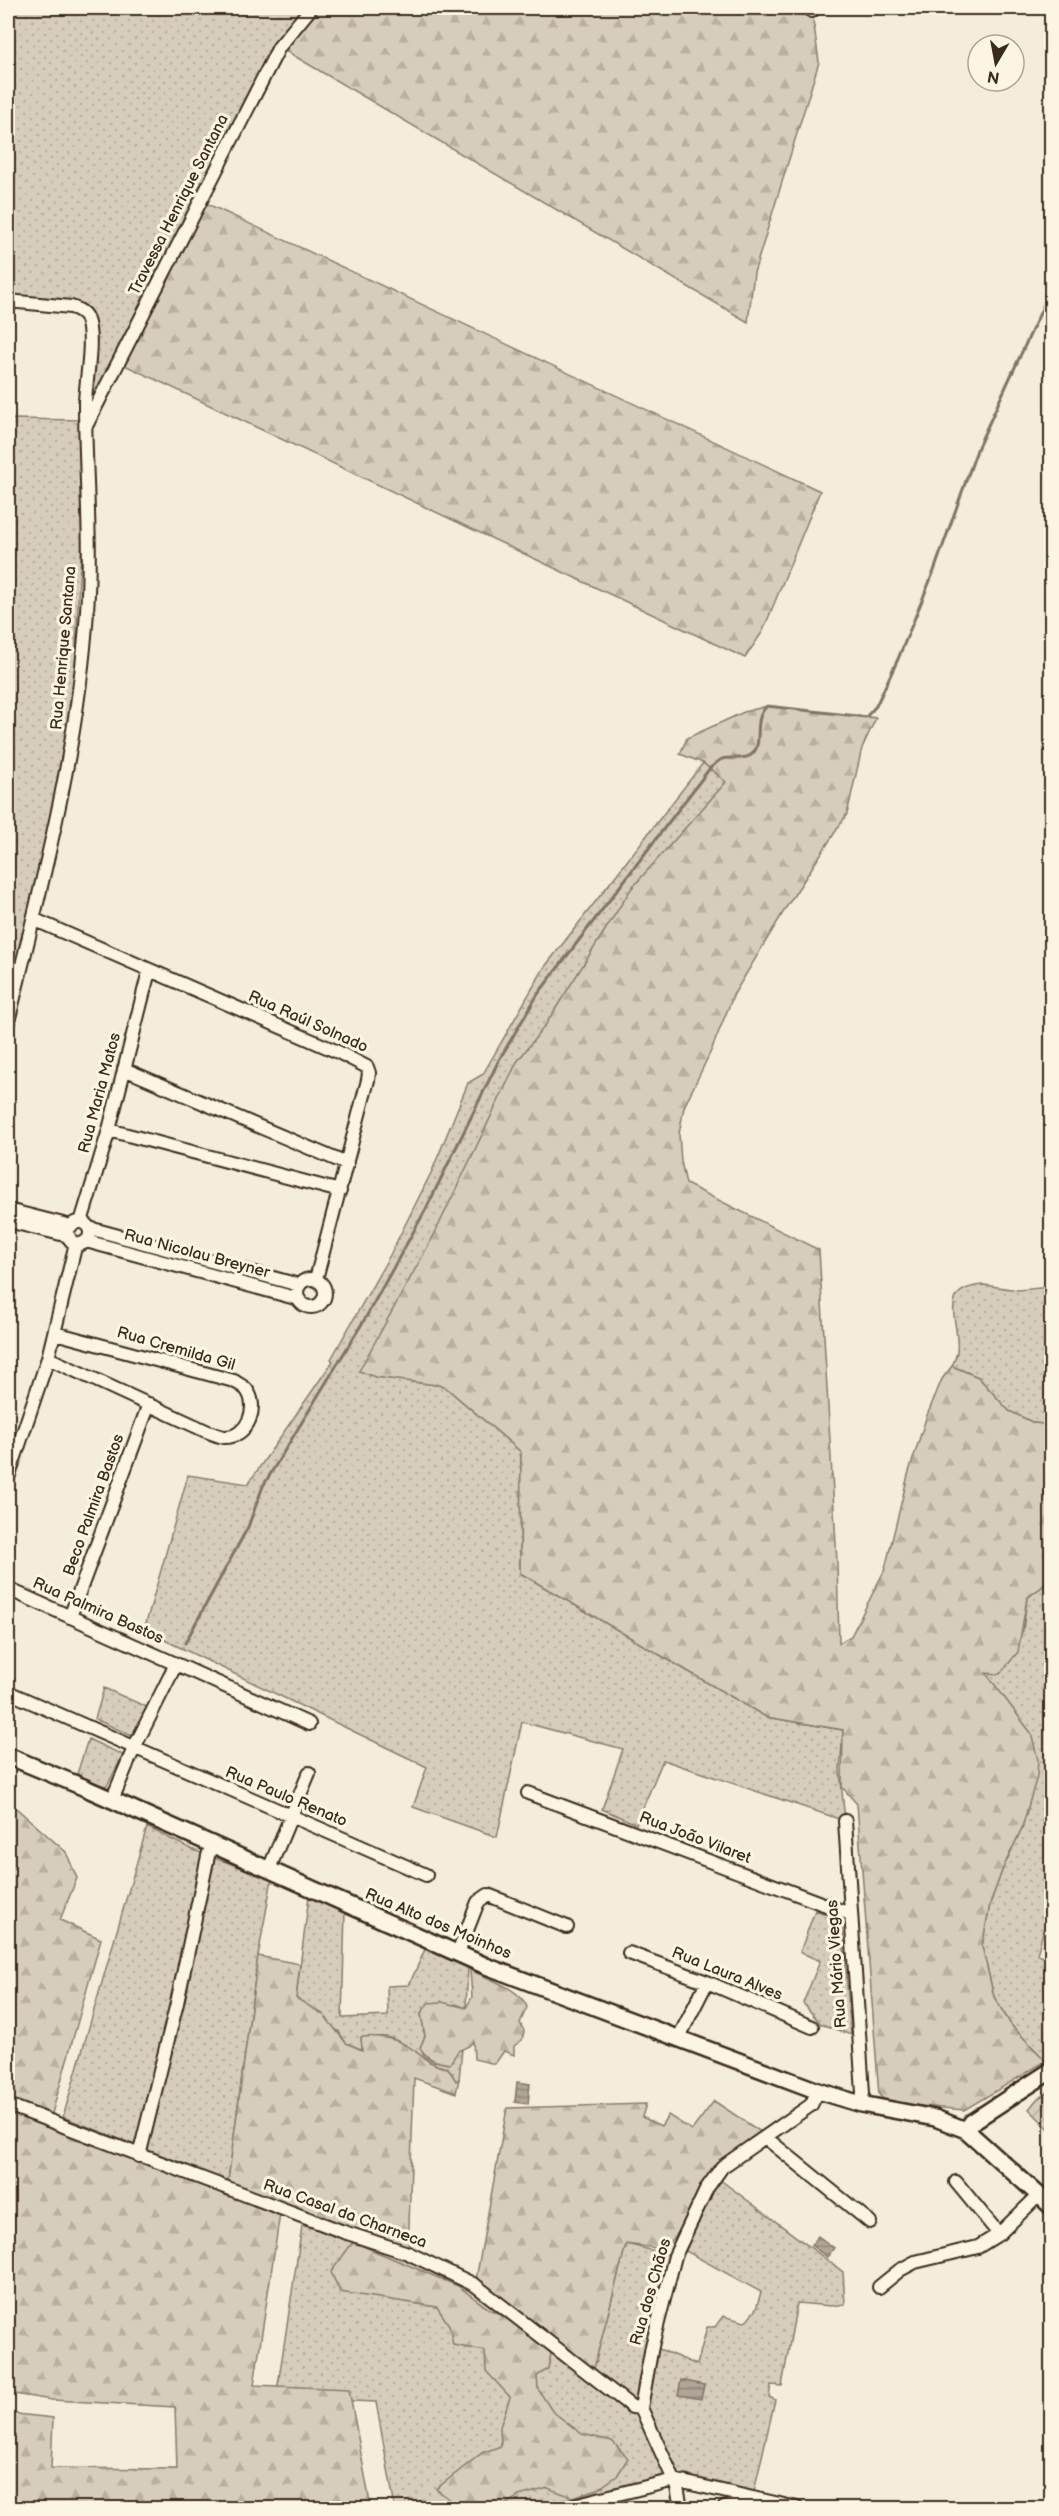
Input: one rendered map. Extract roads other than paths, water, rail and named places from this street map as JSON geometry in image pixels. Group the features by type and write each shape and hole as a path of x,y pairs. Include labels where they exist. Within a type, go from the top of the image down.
{"street":[{"name":"Travessa Henrique Santana","path":"86,425 279,47 311,8"},
{"name":"Rua Henrique Santana","path":"8,301 71,307 80,310 87,318 89,330 86,425 89,557 87,613 72,748 8,1022"},
{"name":"Rua Raúl Solnado","path":"33,919 338,1052 367,1067 368,1080 316,1279"},
{"name":"Rua Maria Matos","path":"8,1478 34,1404 55,1333 78,1233 109,1130 149,971"},
{"path":"124,1069 347,1164"},
{"path":"109,1130 340,1191"},
{"name":"Rua Nicolau Breyner","path":"8,1210 299,1299"},
{"name":"Rua Nicolau Breyner","path":"8,1221 78,1233 299,1285"},
{"path":"306,1279 316,1279 325,1289 322,1302 310,1307 299,1299 297,1292 299,1285 306,1279"},
{"name":"Rua Cremilda Gil","path":"48,1358 206,1431 225,1437 248,1426 251,1401 246,1390 234,1381 55,1333"},
{"name":"Beco Palmira Bastos","path":"70,1617 149,1404"},
{"name":"Rua Palmira Bastos","path":"8,1589 309,1724"},
{"path":"112,1800 134,1748 176,1664"},
{"name":"Rua Paulo Renato","path":"8,1692 426,1875"},
{"name":"Rua Alto dos Moinhos","path":"8,1756 458,1953 678,2039 818,2091 861,2104 935,2118 966,2130"},
{"path":"269,1869 309,1773"},
{"name":"Rua João Vilaret","path":"528,1793 850,1914"},
{"name":"Rua Mário Viegas","path":"845,1821 863,2093 861,2104"},
{"path":"139,2156 177,2003 212,1844"},
{"path":"458,1953 478,1902 488,1895 567,1927"},
{"name":"Rua Laura Alves","path":"629,1953 707,1982 812,2027"},
{"path":"678,2039 707,1982"},
{"path":"1052,2070 972,2122 966,2130 1052,2207"},
{"name":"Rua dos Chãos","path":"641,2408 652,2346 675,2256 707,2188 722,2167 811,2104 818,2091"},
{"name":"Rua Casal da Charneca","path":"8,2105 139,2156 408,2253 475,2285 632,2407 641,2408"},
{"path":"766,2138 870,2222"},
{"path":"956,2182 999,2234"},
{"path":"879,2287 900,2270 915,2262 978,2247 999,2234 1039,2195"},
{"path":"641,2408 675,2481 681,2508"},
{"path":"562,2508 675,2481 797,2508"},
{"path":"723,2508 754,2499"}],"waterway":[{"path":"185,1643 248,1527 263,1486 366,1317 426,1209 499,1060 538,994 710,768 722,759 744,758 755,750 760,718 767,706 866,717 876,706 934,571 978,447 1052,287"}]}
